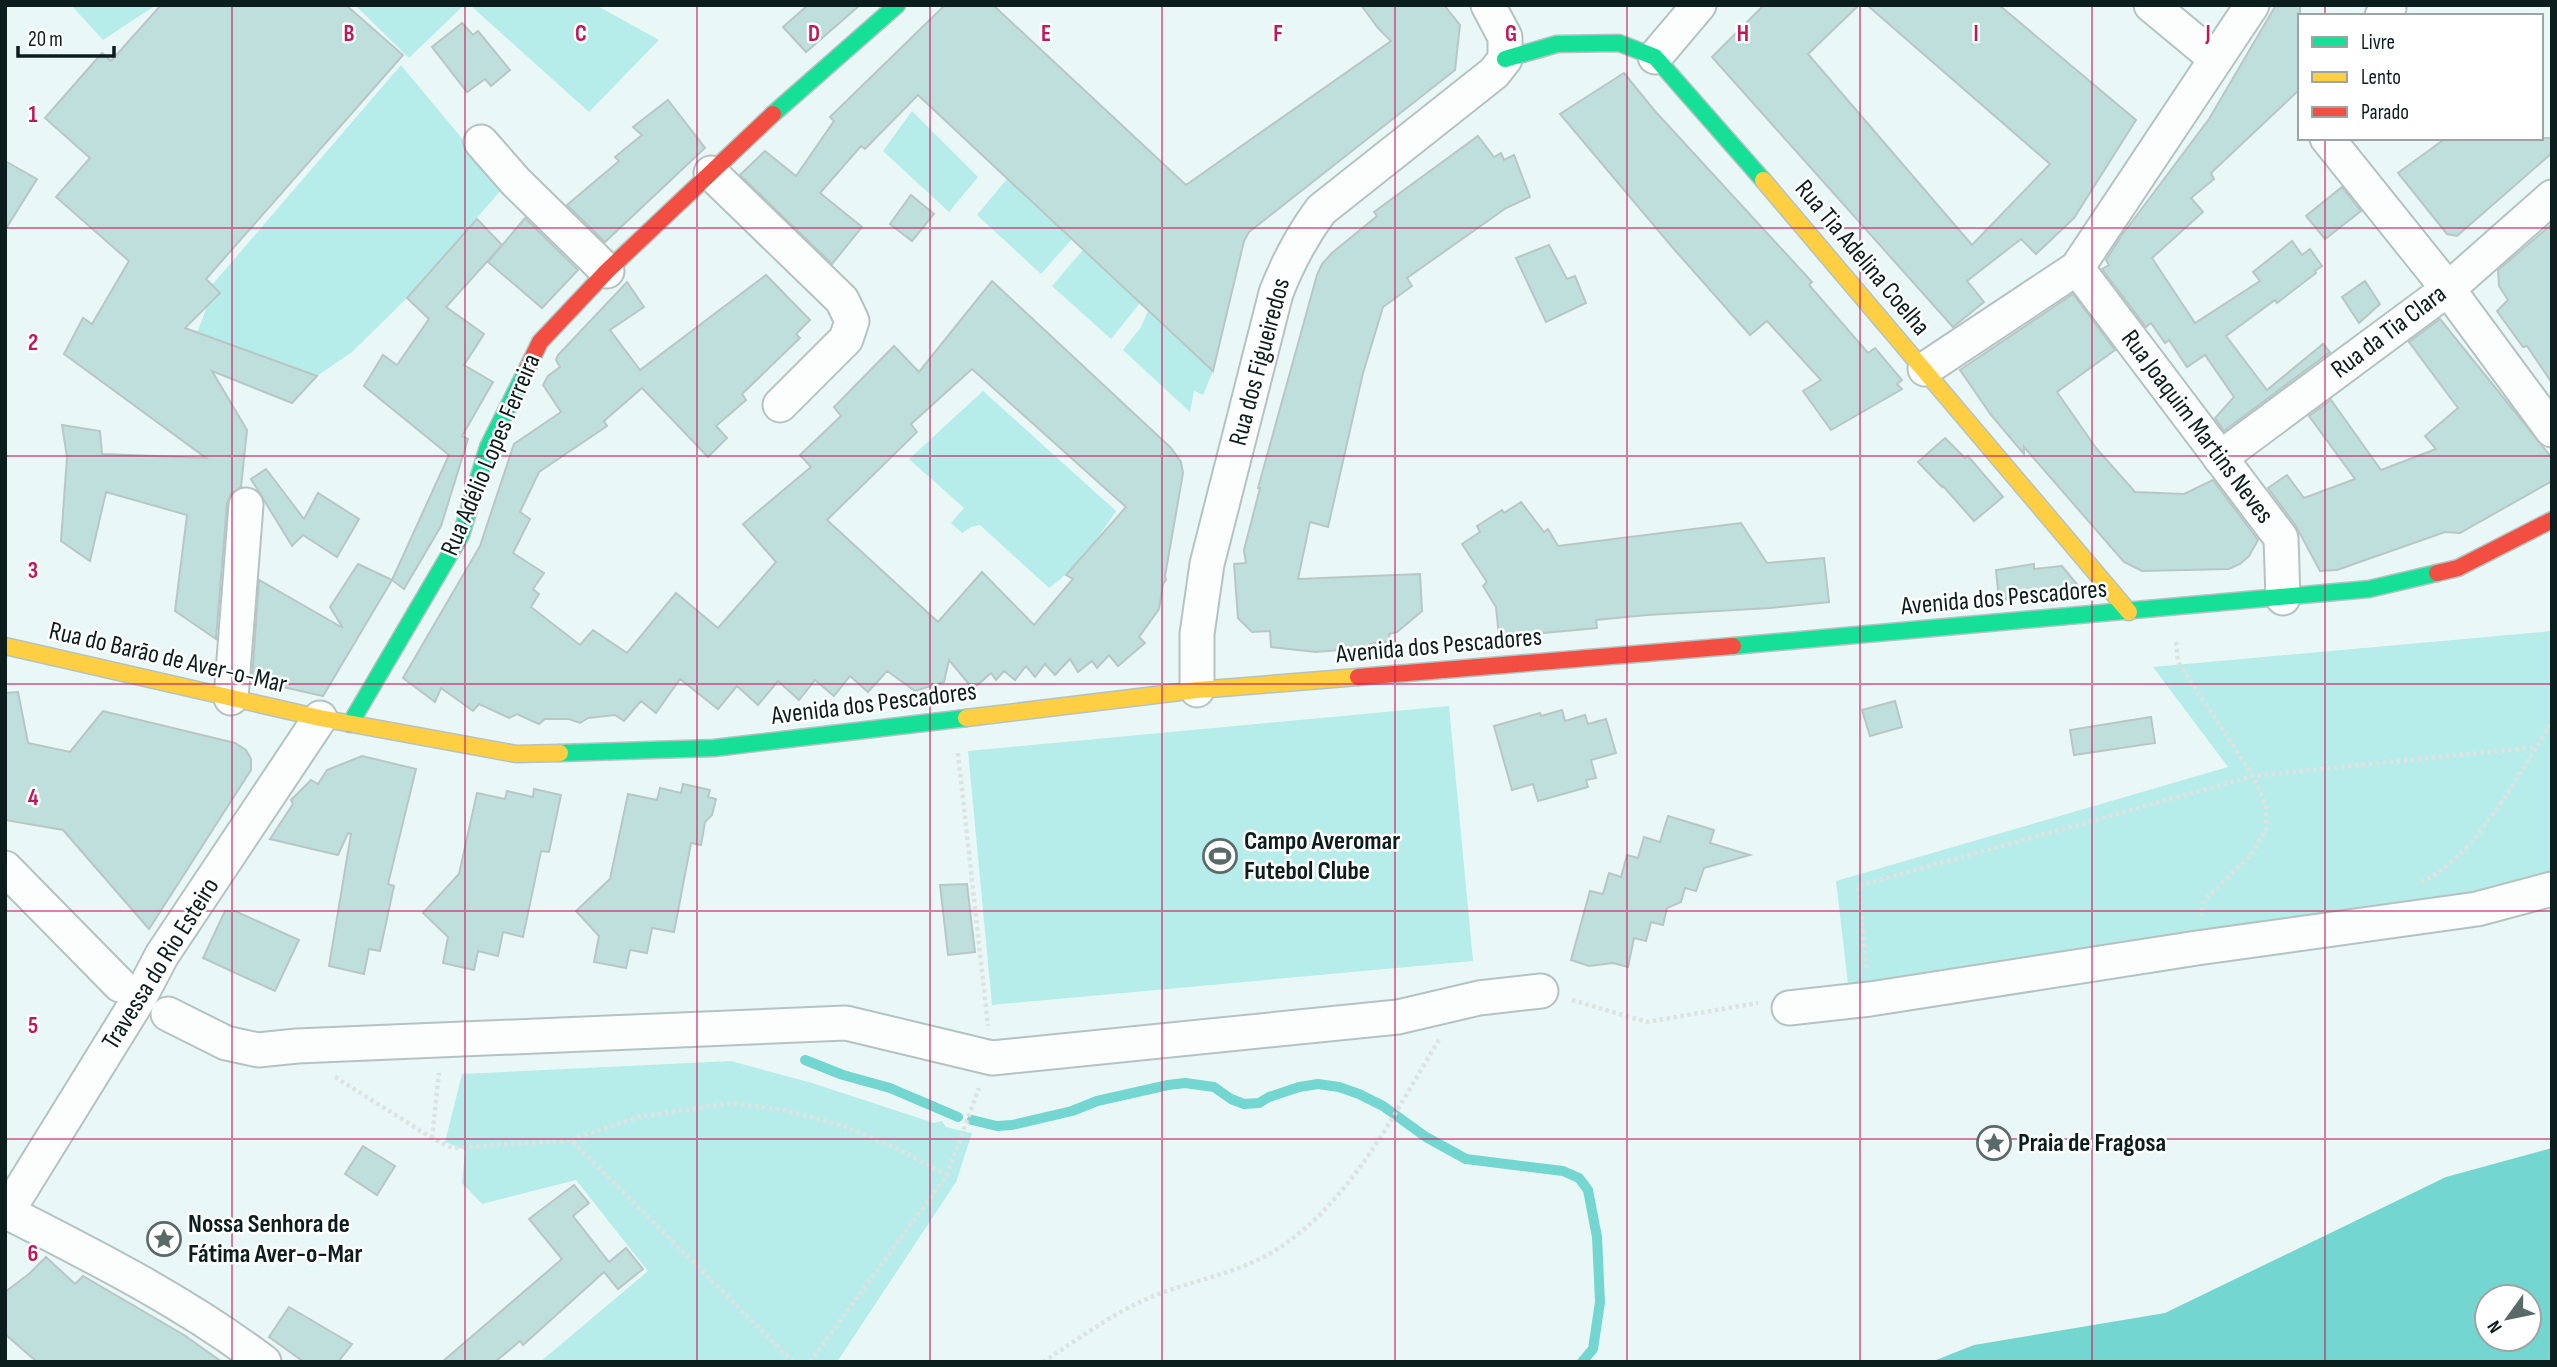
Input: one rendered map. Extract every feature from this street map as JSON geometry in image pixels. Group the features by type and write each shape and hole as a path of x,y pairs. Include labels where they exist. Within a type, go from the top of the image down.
{"street":[{"name":"Rua Adélio Lopes Ferreira","path":"335,721 461,535 488,447 540,342 607,271 779,108 897,5"},
{"path":"1488,5 1504,37 1505,59"},
{"path":"1656,57 1699,5"},
{"path":"2151,5 2216,59"},
{"path":"1925,369 2077,268 2252,5"},
{"name":"Rua Tia Adelina Coelha","path":"1505,59 1557,44 1619,43 1656,57 1925,369 2129,612"},
{"name":"Rua dos Figueiredos","path":"1197,690 1197,634 1207,564 1276,293 1288,262 1321,211 1494,74 1505,59"},
{"path":"2329,140 2448,289 2552,430"},
{"path":"481,142 516,182 607,271"},
{"path":"711,173 842,300 852,321 846,339 780,405"},
{"name":"Rua da Tia Clara","path":"2220,458 2448,289 2552,197"},
{"name":"Rua Joaquim Martins Neves","path":"2077,268 2281,538 2283,598"},
{"path":"231,698 246,505"},
{"name":"Avenida dos Pescadores","path":"335,721 516,754 714,748 1197,690 2129,612 2369,589 2458,568 2552,520"},
{"name":"Rua do Barão de Aver-o-Mar","path":"5,646 335,721"},
{"name":"Travessa do Rio Esteiro","path":"6,1211 140,997 162,955 335,721"},
{"path":"5,868 120,985"},
{"path":"1789,1009 2477,909 2552,889"},
{"path":"168,1014 226,1043 258,1050 297,1046 846,1023 992,1058 1398,1017 1479,998 1541,991"},
{"path":"6,1211 138,1279 211,1324 264,1362"}],"path":[{"path":"2172,607 2178,662 2253,776 2266,805 2266,830 2250,856 2204,900 2197,948"},
{"path":"954,718 992,1058"},
{"path":"1870,999 1858,886 2253,776 2535,747 2552,723"},
{"path":"1541,991 1647,1021 1765,1001 1789,1009"},
{"path":"1043,1362 1139,1302 1247,1264 1282,1247 1353,1179 1439,1040"},
{"path":"432,1138 443,1041"},
{"path":"332,1075 452,1148 571,1140 638,1118 732,1103 783,1111 841,1125 892,1146 947,1175"},
{"path":"810,1362 947,1175 968,1112"},
{"path":"571,1140 793,1362"}],"shaded area":[{"path":"71,5 156,5 103,40"},
{"path":"355,5 464,5 409,58"},
{"path":"470,5 596,5 659,40 589,112"},
{"path":"401,65 503,188 407,298 352,352 317,376 197,333 208,304 219,293 212,285"},
{"path":"912,111 978,177 949,212 883,151"},
{"path":"1007,179 1072,239 1041,274 977,215"},
{"path":"1083,250 1140,303 1111,339 1052,286"},
{"path":"1148,311 1213,371 1203,395 1194,391 1190,412 1123,350 1141,327"},
{"path":"983,391 1116,511 1086,553 1069,572 1049,588 980,525 962,533 951,523 964,508 909,459"},
{"path":"2552,631 2552,879 2472,900 1849,992 1836,881 2228,767 2153,667"},
{"name":"Campo Averomar Futebol Clube","path":"1449,706 1473,961 992,1005 968,751"},
{"path":"731,1061 812,1083 934,1123 942,1121 946,1127 972,1133 956,1182 837,1362 540,1362 648,1271 576,1180 482,1204 462,1183 465,1150 445,1142 462,1074"}],"water":[{"path":"2552,1148 2552,1362 1931,1362 1974,1345 2165,1313 2446,1177"}],"building":[{"path":"161,5 346,5 403,55 206,279 220,293 185,328 317,376 292,403 212,371 247,430 241,487 231,494 227,504 216,639 175,611 187,515 106,492 90,561 61,541 67,457 62,425 100,431 102,454 206,458 64,354 83,318 92,324 129,261 56,197 90,158 45,118 102,53 111,61"},
{"path":"808,5 860,5 806,52 783,27"},
{"path":"945,5 993,5 1186,185 1391,41 1361,5 1444,5 1460,25 1455,70 1249,232 1244,241 1213,371 918,95 865,149 861,146 820,193 862,227 832,264 740,175 765,151 796,176 834,121 830,117"},
{"path":"1764,5 1859,5 1808,54 1972,245 2050,164 1867,5 1999,5 2136,120 2074,218 2036,254 2021,239 1967,281 1984,302 1953,327 1712,57"},
{"path":"2276,5 2300,5 2298,91 2211,173 2214,179 2191,198 2203,212 2152,258 2195,323 2260,281 2253,272 2292,241 2302,255 2310,249 2322,266 2277,303 2275,300 2226,336 2267,390 2323,344 2330,352 2224,431 2215,418 2234,397 2205,355 2187,367 2169,340 2165,343 2151,323 2146,327 2102,269 2109,265 2106,260 2122,235 2209,119"},
{"path":"462,23 473,35 478,31 510,70 491,86 485,79 467,92 432,47"},
{"path":"1624,73 1654,110 1812,282 1809,285 1868,353 1875,348 1902,380 1897,384 1902,389 1831,430 1803,391 1821,380 1767,321 1750,335 1560,114"},
{"path":"668,100 705,148 605,242 567,205 619,161 615,157 642,135 633,127"},
{"path":"1478,136 1494,157 1501,153 1504,160 1514,155 1530,197 1506,208 1407,278 1412,286 1383,307 1363,373 1328,527 1310,522 1298,579 1420,574 1422,611 1397,632 1389,634 1390,642 1373,643 1362,648 1316,652 1271,647 1270,631 1252,632 1238,618 1234,564 1246,563 1244,550 1258,488 1317,275 1332,253 1377,216 1374,212"},
{"path":"2552,138 2552,153 2457,236 2447,234 2398,173 2443,140"},
{"path":"5,161 37,179 5,230"},
{"path":"2342,187 2361,211 2325,239 2306,216"},
{"path":"911,195 934,214 912,241 890,224"},
{"path":"525,218 578,270 542,308 488,262"},
{"path":"477,219 502,245 446,307 484,334 464,365 493,382 462,436 468,439 441,526 404,589 392,580 449,455 364,386 383,355 397,365 429,319 407,298"},
{"path":"2552,224 2552,383 2527,346 2523,347 2497,311 2508,300 2499,286 2498,270"},
{"path":"1549,245 1567,279 1575,276 1586,303 1546,322 1516,258"},
{"path":"766,275 810,320 796,334 800,338 742,394 746,400 716,426 727,438 708,457 642,388 604,421 607,426 539,472 520,512 530,519 513,553 544,573 533,589 539,594 531,607 580,645 593,630 627,653 676,593 718,628 776,562 743,524 811,467 800,455 841,416 834,407 894,346 919,372 992,281 1171,448 1181,462 1183,473 1166,580 1159,609 1139,637 1145,643 1118,666 1109,655 1097,668 1092,661 1078,672 1070,659 1055,675 1045,664 1035,677 1026,666 1015,680 1004,671 996,680 991,673 973,689 949,660 944,682 915,691 887,671 868,692 850,676 834,696 815,680 799,700 778,681 758,705 737,686 718,709 680,679 656,713 641,701 624,721 615,715 588,718 580,723 569,719 545,719 539,724 517,714 509,718 479,704 473,711 441,688 435,702 403,678 480,546 514,444 561,412 543,385 548,376 560,367 556,360 558,355 627,282 644,307 610,330 640,370","holes":["972,369 1126,507 1066,575 1073,579 1034,625 982,572 938,622 827,520 917,432 911,424"]},
{"path":"2365,281 2380,304 2359,323 2342,297"},
{"path":"2073,294 2115,350 2057,392 2096,448 2135,492 2184,494 2213,480 2258,540 2249,556 2240,564 2229,569 2142,571 2124,562 2024,447 2024,454 1991,415 1960,370"},
{"path":"2440,319 2552,458 2552,481 2460,533 2445,532 2337,570 2320,571 2296,526 2268,488 2287,475 2304,498 2355,479 2309,416 2331,400 2381,470 2436,449 2425,436 2458,408 2409,342"},
{"path":"1945,438 1965,458 1968,456 2003,497 1974,521 1918,462"},
{"path":"266,469 304,519 318,493 359,519 337,557 303,535 292,546 251,479"},
{"path":"1521,502 1544,532 1548,529 1558,546 1741,523 1767,563 1824,558 1829,602 1596,620 1597,628 1499,637 1496,607 1483,586 1487,582 1462,544 1480,532 1477,526"},
{"path":"358,564 392,580 323,696 252,680 259,580 343,628 330,607"},
{"path":"2034,564 2034,569 2062,566 2084,593 1999,600 1996,570"},
{"path":"18,692 28,743 70,752 103,711 235,743 246,750 251,759 251,770 149,929 63,830 5,820 5,693"},
{"path":"1895,701 1902,727 1870,736 1862,710"},
{"path":"1562,710 1565,721 1585,715 1588,724 1606,719 1616,753 1591,760 1596,778 1586,780 1588,787 1538,801 1533,784 1512,790 1494,726 1540,713 1541,716"},
{"path":"2151,717 2155,743 2074,755 2070,730"},
{"path":"362,756 416,769 388,884 394,886 380,951 369,949 364,974 329,966 351,834 348,833 338,855 270,839 293,804 291,800 311,780 318,784 327,770"},
{"path":"683,784 710,790 708,797 716,799 712,815 705,822 701,845 691,843 674,932 652,928 647,953 630,950 626,968 594,962 599,936 576,911 610,879 628,794 657,800 660,788 681,793"},
{"path":"534,789 561,795 549,852 541,851 523,937 503,932 498,956 478,951 474,970 443,963 448,937 423,913 459,874 477,793 505,799 507,791 533,797"},
{"path":"1668,816 1714,830 1710,843 1750,855 1704,868 1696,891 1685,888 1681,902 1667,908 1663,925 1651,922 1646,941 1634,938 1628,967 1613,963 1589,966 1571,960 1590,891 1603,894 1609,873 1621,877 1627,855 1638,858 1644,837 1660,842"},
{"path":"967,884 975,952 948,955 940,885"},
{"path":"225,911 235,911 299,940 275,991 203,958"},
{"path":"363,1146 395,1166 377,1195 345,1174"},
{"path":"574,1185 589,1203 573,1216 609,1262 626,1248 643,1269 618,1289 604,1272 523,1345 520,1341 495,1362 442,1362 562,1259 529,1219"},
{"path":"46,1257 75,1284 83,1276 184,1335 222,1362 37,1362 5,1334 5,1292"},
{"path":"289,1307 352,1344 338,1362 304,1362 269,1337"}],"waterway":[{"path":"805,1060 843,1075 890,1088 958,1117"},
{"path":"972,1120 997,1126 1012,1125 1072,1111 1097,1101 1185,1083 1214,1087 1244,1104 1259,1103 1299,1087 1318,1084 1339,1087 1383,1106 1426,1137 1466,1159 1563,1171 1579,1178 1588,1190 1597,1237 1600,1302 1593,1349 1582,1362"}],"traffic: fast":[{"path":"773,114 897,5"},
{"path":"1505,59 1557,44 1619,43 1655,57 1763,180"},
{"path":"350,724 461,535 488,447 528,367"},
{"path":"1733,646 2369,589 2437,573"},
{"path":"560,753 714,748 966,718"}],"traffic: slow":[{"path":"1763,180 2129,612"},
{"path":"5,646 320,718 516,754 560,753"},
{"path":"966,718 1197,690 1358,677"}],"traffic: jam":[{"path":"528,367 540,342 607,271 773,114"},
{"path":"2437,573 2458,568 2552,520"},
{"path":"1358,677 1733,646"}],"place":[{"name":"Campo Averomar Futebol Clube","path":"1220,856"},
{"name":"Praia de Fragosa","path":"1994,1143"},
{"name":"Nossa Senhora de Fátima Aver-o-Mar","path":"164,1239"}]}
